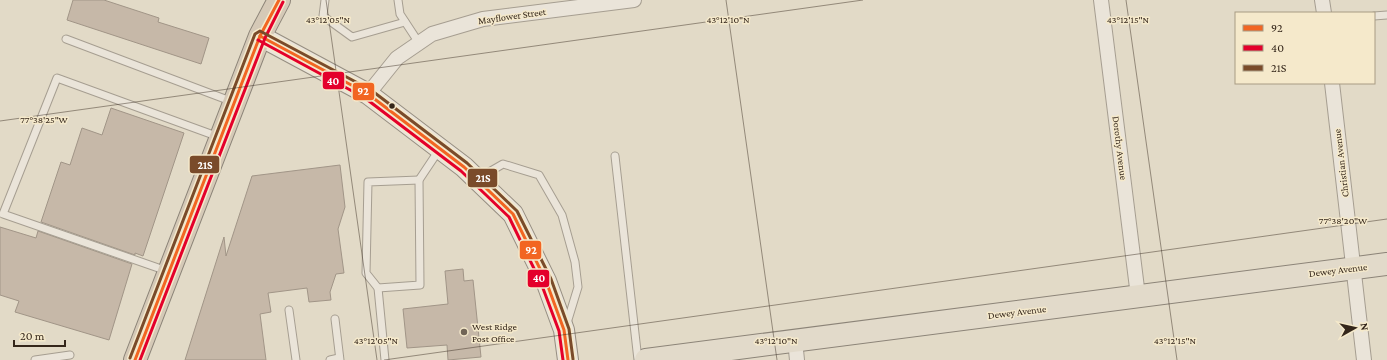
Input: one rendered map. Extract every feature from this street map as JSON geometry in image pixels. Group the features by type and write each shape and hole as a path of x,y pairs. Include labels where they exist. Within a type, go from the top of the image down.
{"highway":[{"path":"260,36 268,0"},
{"path":"135,360 260,36 279,0"}],"main road":[{"name":"Dewey Avenue","path":"646,360 796,350 1138,296 1387,264"}],"street":[{"name":"Mayflower Street","path":"368,94 397,58 432,34 483,19 634,0"},
{"name":"Dorothy Avenue","path":"1101,0 1138,296"},
{"path":"1322,0 1324,12"},
{"path":"260,36 368,94 464,166 513,214 546,281 564,330 568,360"},
{"name":"Christian Avenue","path":"1332,84 1364,360"}],"lane":[{"path":"325,0 322,16 352,37 405,22"},
{"path":"398,0 400,14 419,43"},
{"path":"1375,16 1387,15"},
{"path":"66,39 234,102"},
{"path":"169,272 3,214 58,78 220,138"},
{"path":"378,288 420,285 419,180 440,148"},
{"path":"615,156 638,360"},
{"path":"477,179 503,164 539,175 562,215 575,262 578,287 564,330"},
{"path":"385,360 378,288 366,273 368,182 419,180"},
{"path":"289,310 296,360"},
{"path":"330,360 339,359 335,319"},
{"path":"35,360 70,355"}],"building":[{"path":"73,0 104,0 159,18 158,22 209,38 201,64 67,20"},
{"path":"111,108 184,133 143,256 135,253 135,255 41,222 61,162 70,165 82,128 102,135"},
{"path":"340,165 345,207 338,229 344,273 336,274 330,292 331,300 309,302 307,288 268,293 271,312 260,314 266,360 185,360 224,237 226,256 252,176"},
{"path":"0,227 36,238 38,231 132,264 109,340 15,312 19,301 0,295"},
{"path":"463,269 464,281 473,280 481,357 448,360 447,345 407,348 403,309 448,304 445,271"}],"transit line":[{"name":"92","path":"135,360 260,36 279,0"},
{"name":"40","path":"140,360 265,38 283,2"},
{"name":"21S","path":"130,358 255,34 260,31 371,90 467,163 517,211 551,279 569,329 573,359"},
{"name":"92","path":"260,36 368,94 464,167 513,214 546,281 564,330 568,360"},
{"name":"40","path":"258,40 365,98 461,171 509,217 541,283 559,331 563,360"}],"place":[{"name":"West Ridge Post Office","path":"464,332"}]}
